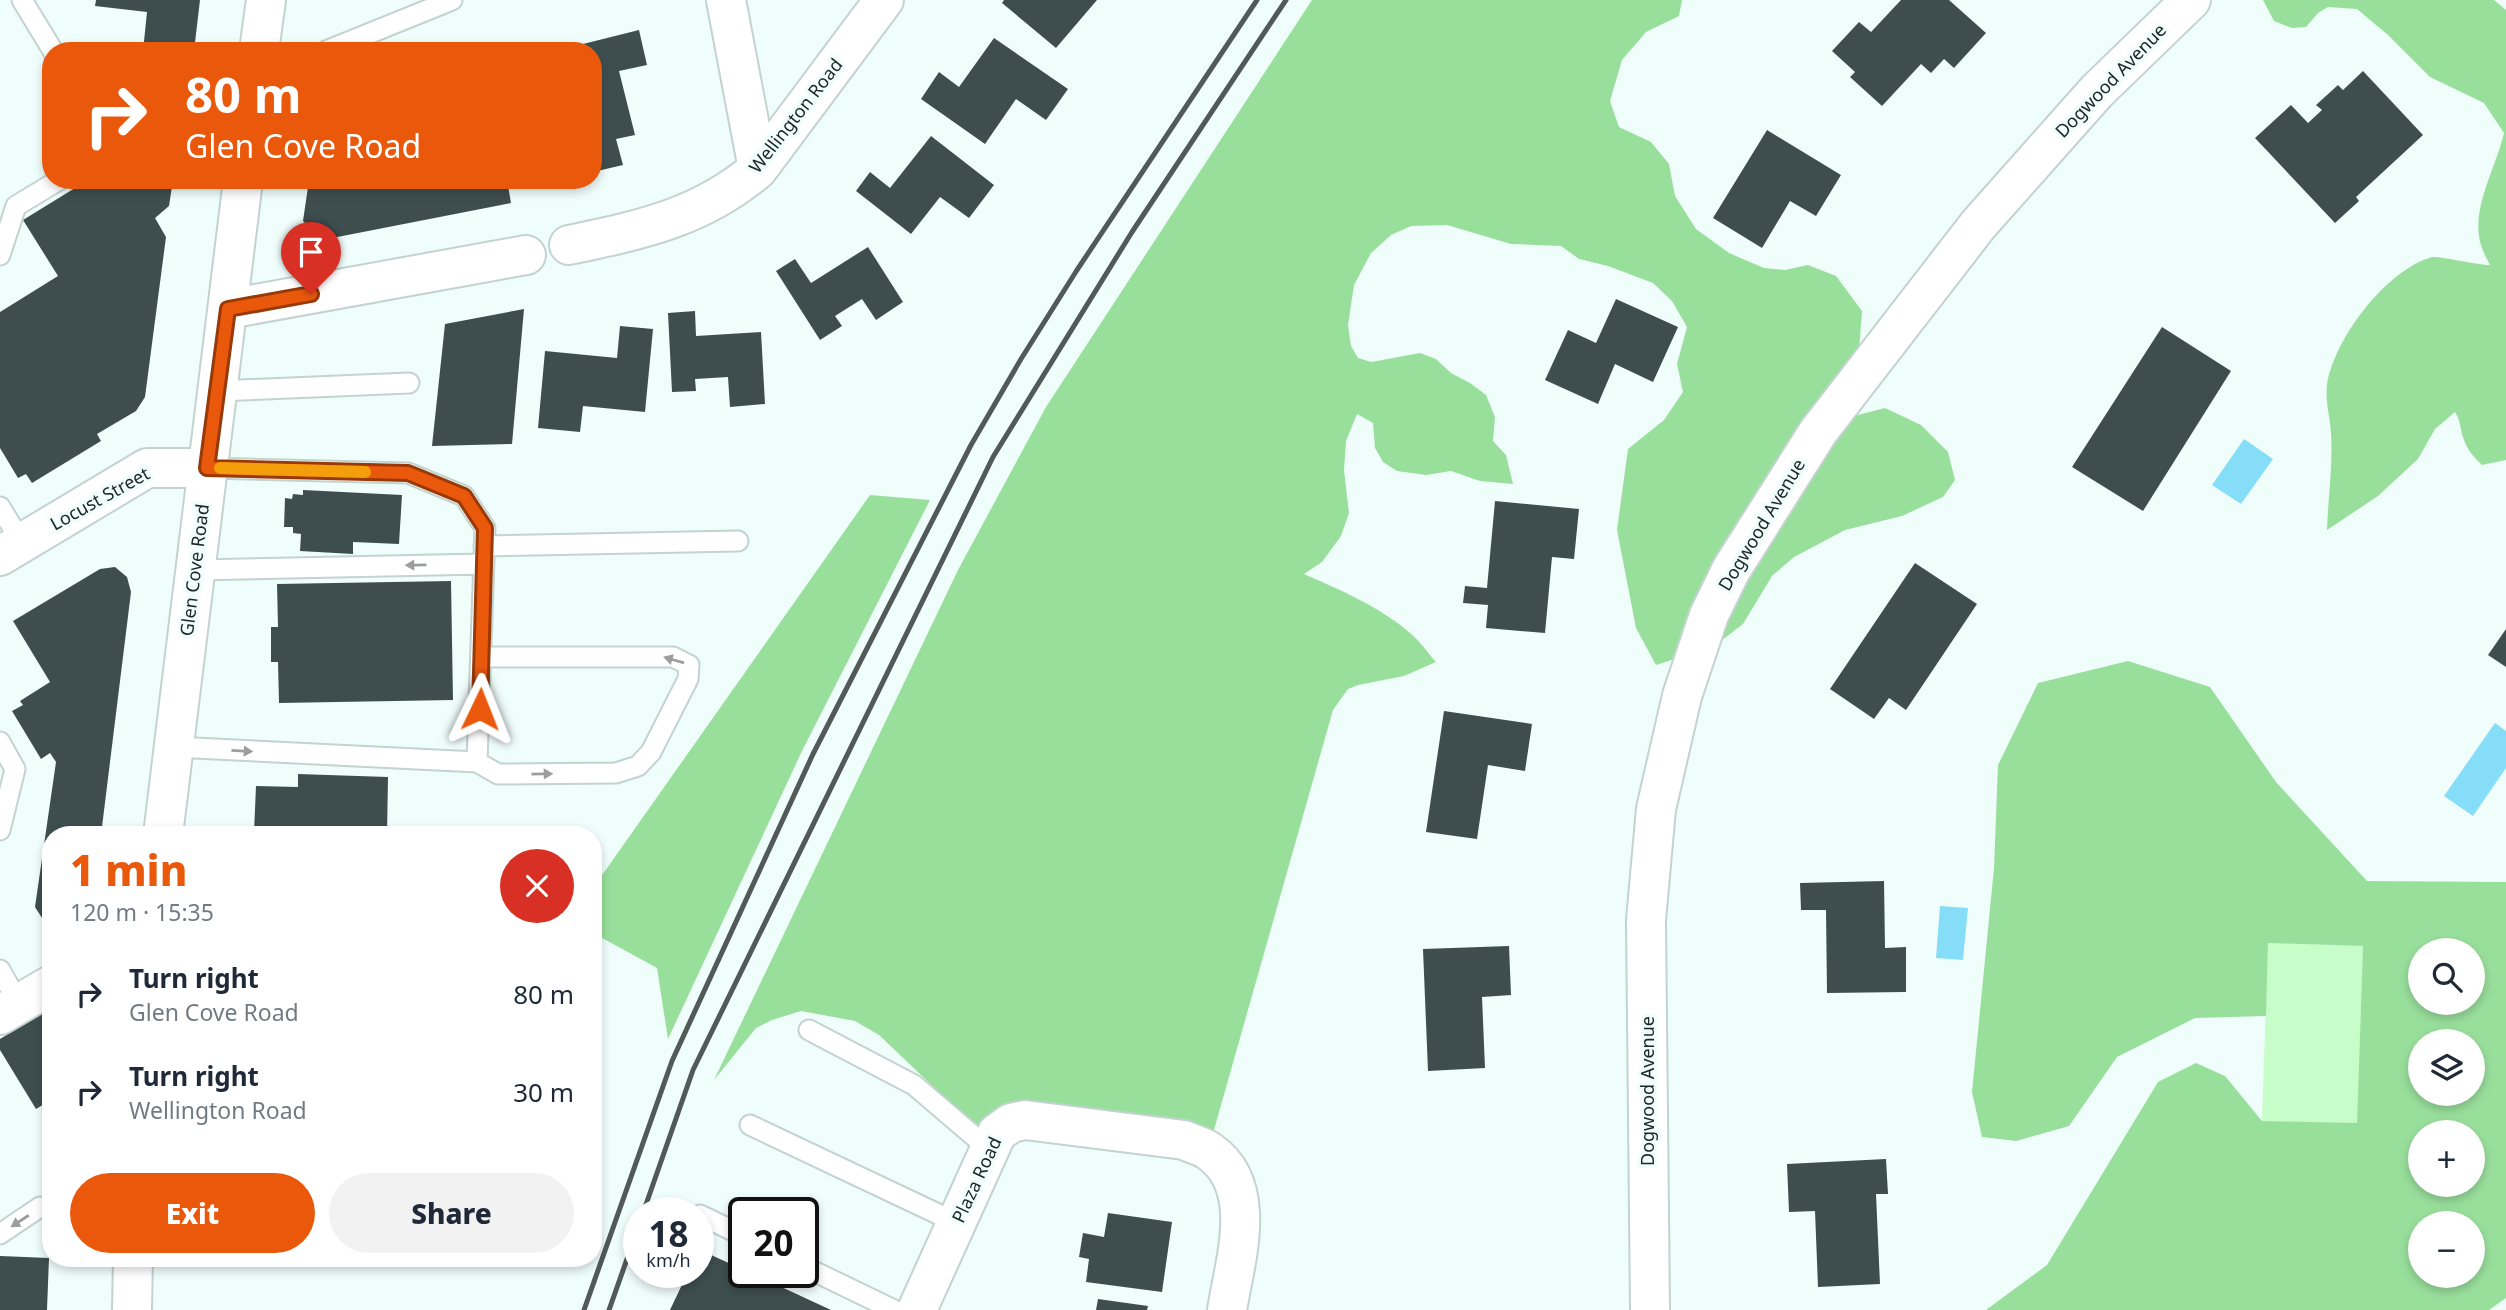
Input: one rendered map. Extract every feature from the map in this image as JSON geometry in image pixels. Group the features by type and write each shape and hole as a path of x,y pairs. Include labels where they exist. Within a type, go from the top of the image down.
{"street":[{"path":"260,42 266,0"},
{"path":"726,0 758,169"},
{"name":"Wellington Road","path":"569,246 674,220 736,189 758,169 884,0"},
{"name":"Dogwood Avenue","path":"1650,1310 1646,920 1656,809 1682,696 1709,615 1731,570 1818,432 1978,225 2097,91 2192,0"},
{"name":"Glen Cove Road","path":"164,826 242,189"},
{"path":"228,309 526,255"},
{"name":"Locust Street","path":"11,550 147,468 207,468"},
{"name":"Plaza Road","path":"917,1310 997,1133 1011,1123 1025,1120 1184,1140 1208,1151 1227,1168 1239,1194 1240,1226 1227,1310"},
{"path":"132,1310 133,1267"}],"lane":[{"path":"22,0 48,42"},
{"path":"348,42 452,0"},
{"path":"0,255 16,206 44,189"},
{"path":"217,391 409,383"},
{"path":"207,468 408,473 464,496 485,528 477,762"},
{"path":"0,508 11,550"},
{"path":"195,570 738,541"},
{"path":"174,747 477,762 498,774 616,773 638,766 651,752 688,679 689,665 673,657 482,657"},
{"path":"0,742 15,769 0,830"},
{"path":"0,970 23,1001"},
{"path":"809,1030 914,1085 990,1150"},
{"path":"750,1125 957,1223"},
{"path":"0,1234 40,1208"},
{"path":"819,1274 894,1310"}],"green space":[{"path":"1312,0 1682,0 1679,16 1646,32 1622,60 1610,101 1619,127 1651,142 1669,164 1675,196 1696,229 1729,253 1764,268 1785,270 1808,265 1836,276 1862,311 1859,351 1838,385 1813,407 1792,448 1850,417 1885,408 1921,425 1948,452 1955,480 1943,497 1902,516 1845,530 1794,557 1772,576 1743,624 1713,647 1656,665 1636,628 1617,530 1628,449 1664,420 1683,392 1677,364 1687,327 1672,301 1653,283 1608,266 1579,259 1561,246 1511,244 1447,225 1411,226 1391,235 1371,253 1354,285 1348,325 1351,346 1358,358 1371,362 1420,353 1436,359 1451,373 1486,395 1495,417 1493,441 1506,455 1513,484 1480,481 1451,471 1426,475 1397,471 1383,462 1375,448 1373,423 1357,414 1346,441 1344,470 1349,513 1341,536 1322,562 1304,574 1359,599 1398,623 1414,636 1436,662 1404,676 1348,689 1333,710 1208,1151 1025,1120 988,1139 879,1035 855,1021 801,1011 756,1028 714,1080 958,570 1046,407"},
{"path":"2263,0 2494,0 2506,10 2506,460 2482,465 2467,447 2455,412 2435,429 2418,459 2378,496 2327,530 2331,445 2327,385 2340,347 2380,291 2415,264 2432,257 2490,265 2481,245 2479,218 2485,189 2504,133 2484,103 2430,77 2388,35 2357,9 2328,7 2318,13 2306,27 2292,28 2274,21"},
{"path":"870,495 930,500 802,751 668,1039 657,968 602,938 602,875"},
{"path":"2128,661 2210,687 2276,782 2367,881 2506,882 2506,1298 2489,1310 1986,1310 2047,1265 2158,1082 2196,1063 2225,1076 2262,1121 2357,1123 2363,946 2268,943 2266,1016 2195,1018 2117,1057 2069,1126 2016,1141 1982,1137 1972,1092 1994,868 1998,765 2038,683"},
{"path":"2268,943 2363,946 2357,1124 2262,1121"}],"water":[{"path":"2244,439 2273,459 2241,504 2212,485"},
{"path":"2495,723 2506,731 2506,768 2473,816 2444,796"},
{"path":"1940,906 1968,908 1963,960 1936,958"}],"building":[{"path":"96,0 200,0 195,42 144,42 147,12 95,6"},
{"path":"1004,0 1097,0 1056,48 1002,3"},
{"path":"1901,0 1949,0 1986,33 1954,68 1944,59 1931,73 1921,64 1882,106 1850,77 1855,72 1832,51 1859,22 1871,32"},
{"path":"639,30 647,65 619,71 635,135 616,139 623,165 602,170 602,42 591,42"},
{"path":"994,38 1068,89 1046,120 1016,99 985,144 921,99 939,72 959,87"},
{"path":"2363,71 2423,135 2356,197 2359,201 2335,223 2255,138 2291,105 2308,123 2322,110 2316,105 2338,85 2343,90"},
{"path":"1767,130 1841,175 1816,216 1790,201 1762,248 1713,218"},
{"path":"931,136 994,185 969,218 940,197 911,234 856,191 870,172 890,188"},
{"path":"73,189 172,189 169,206 155,218 166,237 145,397 136,411 97,434 101,441 32,483 26,474 18,478 0,448 0,312 58,276 23,220"},
{"path":"308,189 509,189 511,203 322,240 303,221"},
{"path":"868,247 903,302 876,320 862,299 835,316 842,326 820,340 776,271 795,259 811,283"},
{"path":"1616,299 1678,327 1653,382 1615,364 1598,404 1545,380 1568,330 1596,343"},
{"path":"524,309 512,444 432,446 445,324"},
{"path":"695,311 696,336 761,332 765,404 730,407 728,377 695,379 696,391 672,392 668,313"},
{"path":"620,326 653,329 645,412 583,406 580,432 538,428 545,351 617,358"},
{"path":"2162,327 2231,371 2143,511 2072,467"},
{"path":"303,490 402,495 399,544 353,542 353,554 300,551 301,534 293,533 293,527 284,527 285,498 292,499 293,494 303,495"},
{"path":"1495,501 1579,509 1574,559 1552,557 1545,633 1486,628 1488,605 1463,603 1465,586 1487,588"},
{"path":"1915,563 1977,604 1906,710 1889,698 1874,719 1830,689"},
{"path":"115,567 127,577 131,592 102,826 47,826 56,762 50,753 41,759 12,711 23,705 20,701 50,682 13,621 100,569"},
{"path":"451,581 453,700 279,703 278,662 271,662 271,627 278,627 277,584"},
{"path":"2506,629 2506,667 2488,655"},
{"path":"1444,711 1532,724 1525,771 1488,765 1477,839 1426,832"},
{"path":"298,774 388,777 387,826 254,826 256,786 298,787"},
{"path":"42,859 42,918 35,907"},
{"path":"1884,881 1885,948 1906,947 1906,992 1827,993 1826,910 1801,910 1800,883"},
{"path":"1509,946 1511,995 1482,997 1485,1068 1428,1071 1423,949"},
{"path":"42,1013 42,1105 36,1109 0,1050 0,1039"},
{"path":"1886,1159 1888,1194 1876,1194 1880,1284 1818,1287 1815,1211 1789,1212 1787,1164"},
{"path":"1108,1213 1172,1222 1162,1292 1086,1282 1089,1259 1079,1257 1083,1233 1104,1237"},
{"path":"0,1256 42,1258 42,1267 49,1267 47,1310 0,1310"},
{"path":"714,1256 728,1263 728,1288 784,1288 831,1310 670,1310 680,1288 714,1288"},
{"path":"1098,1299 1148,1306 1147,1310 1096,1310"}],"railway":[{"path":"602,1259 672,1061 813,754 971,445 1077,270 1257,0"},
{"path":"649,1197 693,1070 993,457 1132,232 1286,0"},
{"path":"584,1310 599,1267"},
{"path":"609,1310 623,1270"}],"slow traffic":[{"path":"220,468 365,472"}],"route":[{"path":"311,294 228,309 207,468 408,473 464,496 485,528 480,709"}]}
